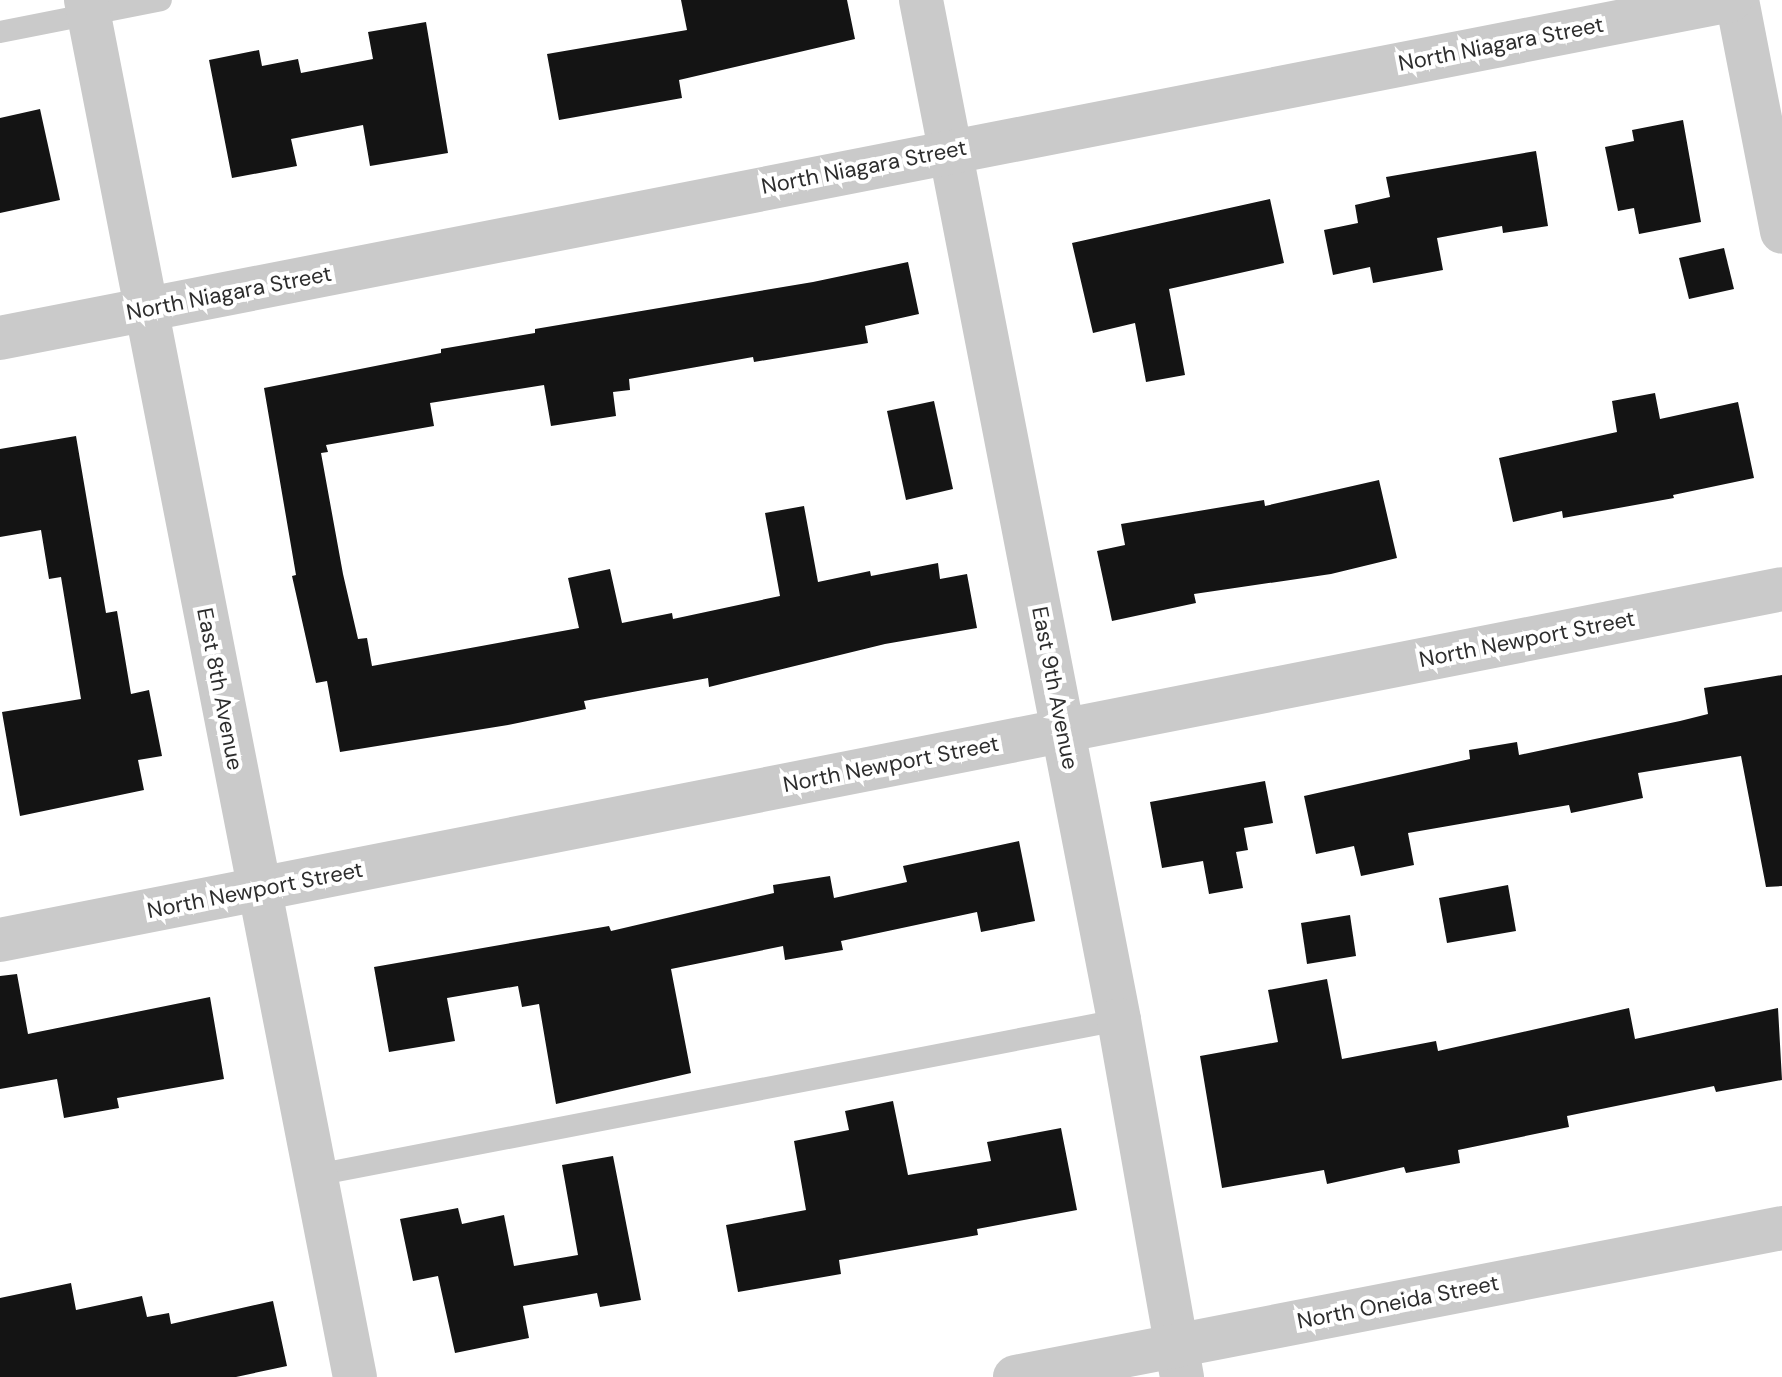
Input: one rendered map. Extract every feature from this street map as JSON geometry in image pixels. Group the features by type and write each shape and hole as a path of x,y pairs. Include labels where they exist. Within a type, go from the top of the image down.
{"street":[{"name":"East 9th Avenue","path":"921,0 1119,1020 1179,1361"},
{"name":"North Niagara Street","path":"0,338 950,149 1730,0"},
{"path":"1737,0 1782,232"},
{"name":"East 8th Avenue","path":"87,7 355,1377"},
{"name":"North Newport Street","path":"0,940 1782,589"},
{"name":"North Oneida Street","path":"1015,1377 1179,1361 1782,1228"}],"lane":[{"path":"0,32 87,7 161,0"},
{"path":"316,1175 1119,1020"}],"building":[{"path":"681,0 847,0 855,39 679,80 682,98 559,120 547,54 687,30"},
{"path":"426,22 448,153 370,166 363,125 291,139 297,166 232,178 209,60 259,50 262,66 298,59 301,73 373,59 368,32"},
{"path":"40,109 60,200 0,213 0,118"},
{"path":"1683,120 1701,222 1639,234 1634,208 1618,211 1605,147 1634,141 1632,130"},
{"path":"1536,151 1548,226 1503,233 1502,226 1437,238 1443,270 1373,283 1370,267 1333,275 1324,230 1358,223 1355,205 1390,197 1386,177"},
{"path":"1270,199 1284,263 1169,289 1185,375 1146,382 1135,323 1093,333 1072,243"},
{"path":"1724,248 1734,289 1689,299 1679,258"},
{"path":"908,262 919,314 865,326 868,343 754,362 753,357 629,379 630,390 613,392 616,416 551,426 544,385 430,403 434,426 326,445 328,452 321,453 343,574 358,639 367,638 372,666 579,628 568,578 610,569 622,623 672,613 673,619 780,596 765,513 804,506 818,582 870,571 871,576 938,563 940,579 967,574 977,628 885,644 709,687 708,678 584,701 586,709 508,725 340,752 327,681 316,683 292,576 296,575 264,388 441,353 441,349 535,333 535,329 813,282"},
{"path":"1655,393 1660,419 1738,402 1754,478 1673,495 1674,498 1563,518 1562,511 1513,522 1499,458 1617,432 1612,401"},
{"path":"934,401 953,489 906,500 887,411"},
{"path":"76,436 106,613 117,611 131,694 149,690 162,756 138,760 144,790 20,816 2,712 81,699 61,577 49,579 41,530 0,537 0,449"},
{"path":"1379,480 1397,558 1331,574 1194,594 1196,603 1112,621 1097,551 1125,545 1121,524 1264,500 1265,506"},
{"path":"1782,675 1782,886 1766,887 1741,756 1638,773 1643,798 1571,813 1569,805 1408,833 1414,865 1361,876 1354,846 1316,854 1304,796 1470,759 1469,750 1517,742 1519,755 1708,714 1704,688"},
{"path":"1265,781 1273,823 1244,828 1248,850 1236,852 1243,888 1209,894 1203,861 1162,868 1150,802"},
{"path":"1019,841 1035,921 981,932 977,912 841,941 843,950 785,960 783,946 671,969 691,1073 556,1104 539,1004 522,1007 518,986 447,998 455,1041 389,1052 374,967 609,926 611,931 774,893 773,885 830,876 834,898 907,882 903,866"},
{"path":"1508,885 1516,931 1447,943 1439,898"},
{"path":"1350,915 1356,956 1307,964 1301,923"},
{"path":"17,974 28,1034 210,997 224,1079 117,1098 119,1108 64,1118 57,1079 0,1089 0,976"},
{"path":"1327,979 1342,1059 1436,1041 1438,1051 1629,1008 1635,1039 1778,1008 1782,1080 1716,1092 1714,1086 1567,1116 1569,1127 1458,1150 1460,1163 1406,1173 1404,1167 1327,1184 1324,1170 1222,1188 1200,1056 1278,1042 1268,990"},
{"path":"893,1101 908,1175 991,1161 987,1142 1061,1128 1077,1210 977,1229 978,1235 839,1260 841,1274 738,1292 726,1225 806,1210 794,1141 849,1130 845,1111"},
{"path":"613,1156 641,1300 600,1307 597,1293 523,1306 529,1338 455,1353 438,1276 413,1281 400,1219 458,1208 462,1224 504,1215 514,1266 578,1255 562,1165"},
{"path":"71,1283 76,1310 142,1296 147,1317 169,1313 171,1324 273,1301 287,1366 236,1377 0,1377 0,1298"}]}
